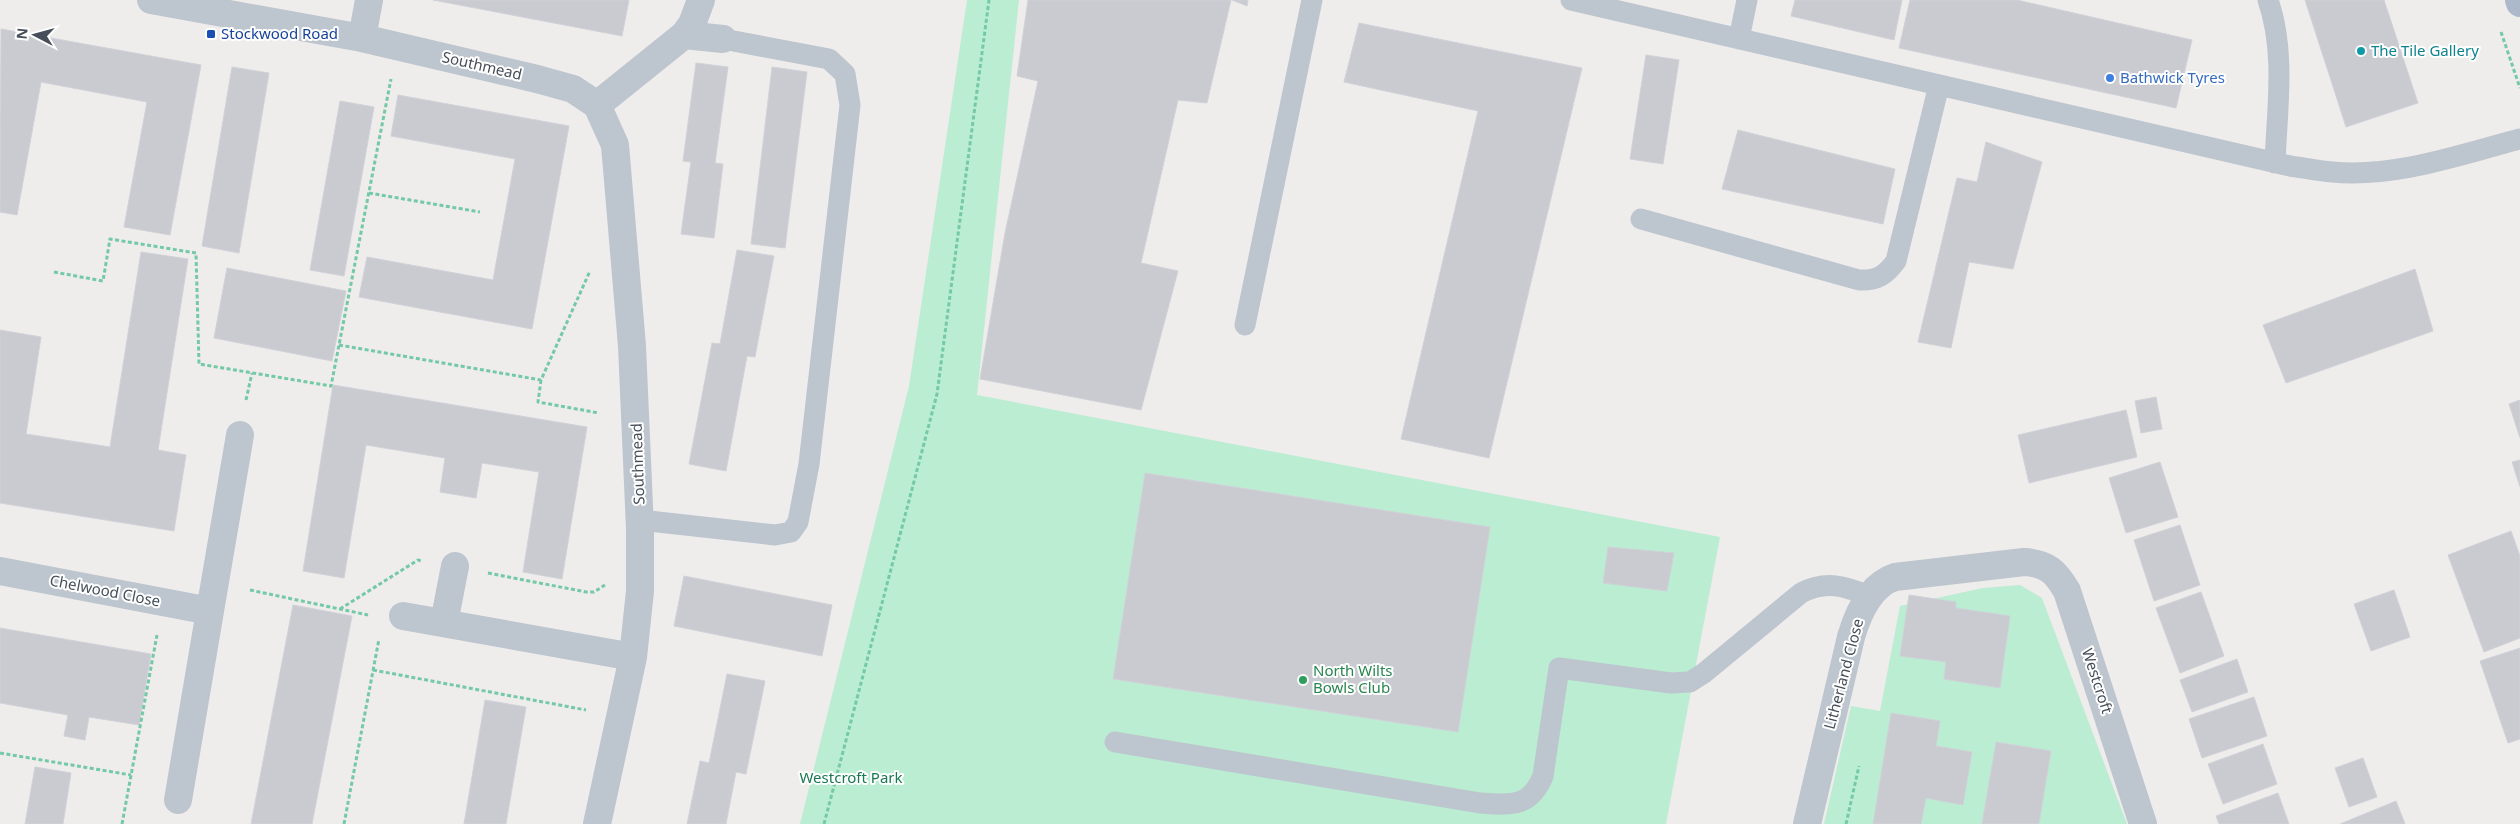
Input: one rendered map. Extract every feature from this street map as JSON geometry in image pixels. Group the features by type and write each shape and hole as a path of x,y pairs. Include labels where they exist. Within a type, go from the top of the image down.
{"street":[{"name":"Southmead","path":"151,0 362,38 573,88 597,105 615,144 632,337 640,520 640,591 633,657 596,824"},
{"path":"362,38 369,0"},
{"path":"597,105 684,35 692,24 701,0"},
{"path":"684,35 722,40"},
{"path":"178,800 240,436"},
{"name":"Litherland Close","path":"1807,824 1851,637 1870,596 1884,581 1895,577 2024,562"},
{"name":"Westcroft","path":"2024,562 2041,564 2055,572 2067,591 2143,824"},
{"path":"444,622 455,566"},
{"name":"Chelwood Close","path":"0,571 210,611"},
{"path":"403,616 633,657"}],"lane":[{"path":"1246,325 1312,0"},
{"path":"1571,0 2275,163 2333,172 2378,171 2421,165 2520,139"},
{"path":"1739,39 1747,0"},
{"path":"2268,0 2274,17 2279,55 2275,163"},
{"path":"640,520 775,535 790,532 798,522 809,464 850,104 845,74 829,60 722,40"},
{"path":"1641,219 1859,280 1879,278 1888,272 1896,261 1939,85"},
{"path":"1115,742 1480,803 1520,802 1530,798 1538,789 1543,776 1558,668 1671,683 1690,682 1704,674 1801,593 1812,587 1821,584 1838,584 1870,596"}],"path":[{"path":"824,824 937,394 989,0"},
{"path":"2499,24 2520,88"},
{"path":"54,272 102,281 110,239 196,253 199,364 331,386 398,47"},
{"path":"369,193 480,212"},
{"path":"592,266 541,380 538,402 608,415"},
{"path":"339,345 541,380"},
{"path":"340,609 418,560"},
{"path":"455,566 586,592 602,589 606,584"},
{"path":"215,582 374,616"},
{"path":"122,824 164,602"},
{"path":"344,824 379,636"},
{"path":"373,670 621,717"},
{"path":"0,753 131,775"}],"green space":[{"name":"North Wilts Bowls Club","path":"967,0 1019,0 977,395 1720,537 1666,824 800,824 909,386"},
{"path":"2020,585 2042,598 2127,824 1824,824 1851,706 1880,711 1900,606 1983,588"}],"building":[{"path":"433,0 629,0 622,36"},
{"path":"1028,0 1231,0 1207,103 1178,100 1141,263 1178,271 1141,410 980,379 1005,233 1038,81 1017,76"},
{"path":"1232,0 1248,0 1247,6"},
{"path":"1795,0 1902,0 1894,40 1791,16"},
{"name":"Bathwick Tyres","path":"1910,0 2017,0 2192,40 2176,108 1899,48"},
{"name":"The Tile Gallery","path":"2305,0 2384,0 2418,103 2346,127"},
{"path":"1359,23 1582,68 1489,458 1401,439 1478,111 1344,82"},
{"path":"1,29 201,65 170,235 124,227 147,102 41,82 17,215 0,212"},
{"path":"1646,55 1679,60 1663,164 1630,159"},
{"path":"696,63 728,67 715,163 723,164 714,238 681,234 691,162 683,161"},
{"path":"232,67 269,73 239,253 202,246"},
{"path":"772,67 807,72 785,248 751,244"},
{"path":"398,95 569,126 532,329 359,297 367,257 493,280 515,159 391,136"},
{"path":"340,101 374,107 344,276 310,270"},
{"path":"1738,130 1895,169 1883,224 1722,189"},
{"path":"1986,142 2042,162 2013,269 1969,262 1951,348 1918,342 1957,178 1977,182"},
{"path":"737,250 774,256 755,357 747,356 726,471 689,464 712,343 720,344"},
{"path":"141,252 188,259 158,450 186,455 174,531 0,503 0,330 41,337 26,434 110,447"},
{"path":"227,268 346,291 332,361 214,338"},
{"path":"2415,269 2433,331 2286,383 2263,325"},
{"path":"333,385 587,427 562,579 523,572 539,472 482,463 476,498 440,492 445,458 366,445 344,578 303,571"},
{"path":"2156,397 2162,429 2141,433 2135,401"},
{"path":"2520,400 2520,438 2509,404"},
{"path":"2126,410 2137,457 2029,483 2018,435"},
{"path":"2520,460 2520,487 2512,462"},
{"path":"2160,462 2178,517 2126,533 2109,478"},
{"path":"1145,473 1490,527 1458,732 1113,679"},
{"path":"2180,525 2200,585 2154,601 2134,540"},
{"path":"2511,531 2520,556 2520,638 2484,652 2448,555"},
{"path":"1608,547 1674,553 1667,591 1603,583"},
{"path":"684,576 832,605 822,656 674,626"},
{"path":"2394,590 2410,637 2371,651 2354,604"},
{"path":"2201,592 2224,656 2180,673 2156,608"},
{"path":"1909,595 1956,602 1956,608 2010,616 2000,688 1944,679 1946,662 1900,656"},
{"path":"293,605 352,616 312,824 251,824"},
{"path":"0,628 151,654 139,725 89,717 85,740 64,736 68,715 0,703"},
{"path":"2520,648 2520,739 2508,743 2480,661"},
{"path":"2237,659 2248,692 2192,712 2180,680"},
{"path":"727,674 765,681 746,774 736,772 726,824 687,824 700,761 709,763"},
{"path":"2254,697 2267,736 2202,758 2189,719"},
{"path":"485,700 526,707 506,824 464,824"},
{"path":"1891,713 1940,721 1936,746 1972,752 1963,805 1926,798 1921,824 1873,824"},
{"path":"1996,742 2051,751 2039,824 1982,824"},
{"path":"2263,744 2277,784 2223,804 2208,764"},
{"path":"2363,758 2377,797 2349,807 2335,768"},
{"path":"35,767 71,773 63,824 25,824"},
{"path":"2278,793 2289,824 2219,824 2216,816"},
{"path":"2396,801 2405,824 2340,824"}],"place":[{"name":"Stockwood Road","path":"211,34"},
{"name":"The Tile Gallery","path":"2361,51"},
{"name":"Bathwick Tyres","path":"2110,78"},
{"name":"North Wilts Bowls Club","path":"1303,680"}],"park label":[{"name":"Westcroft Park","path":"851,778"}]}
